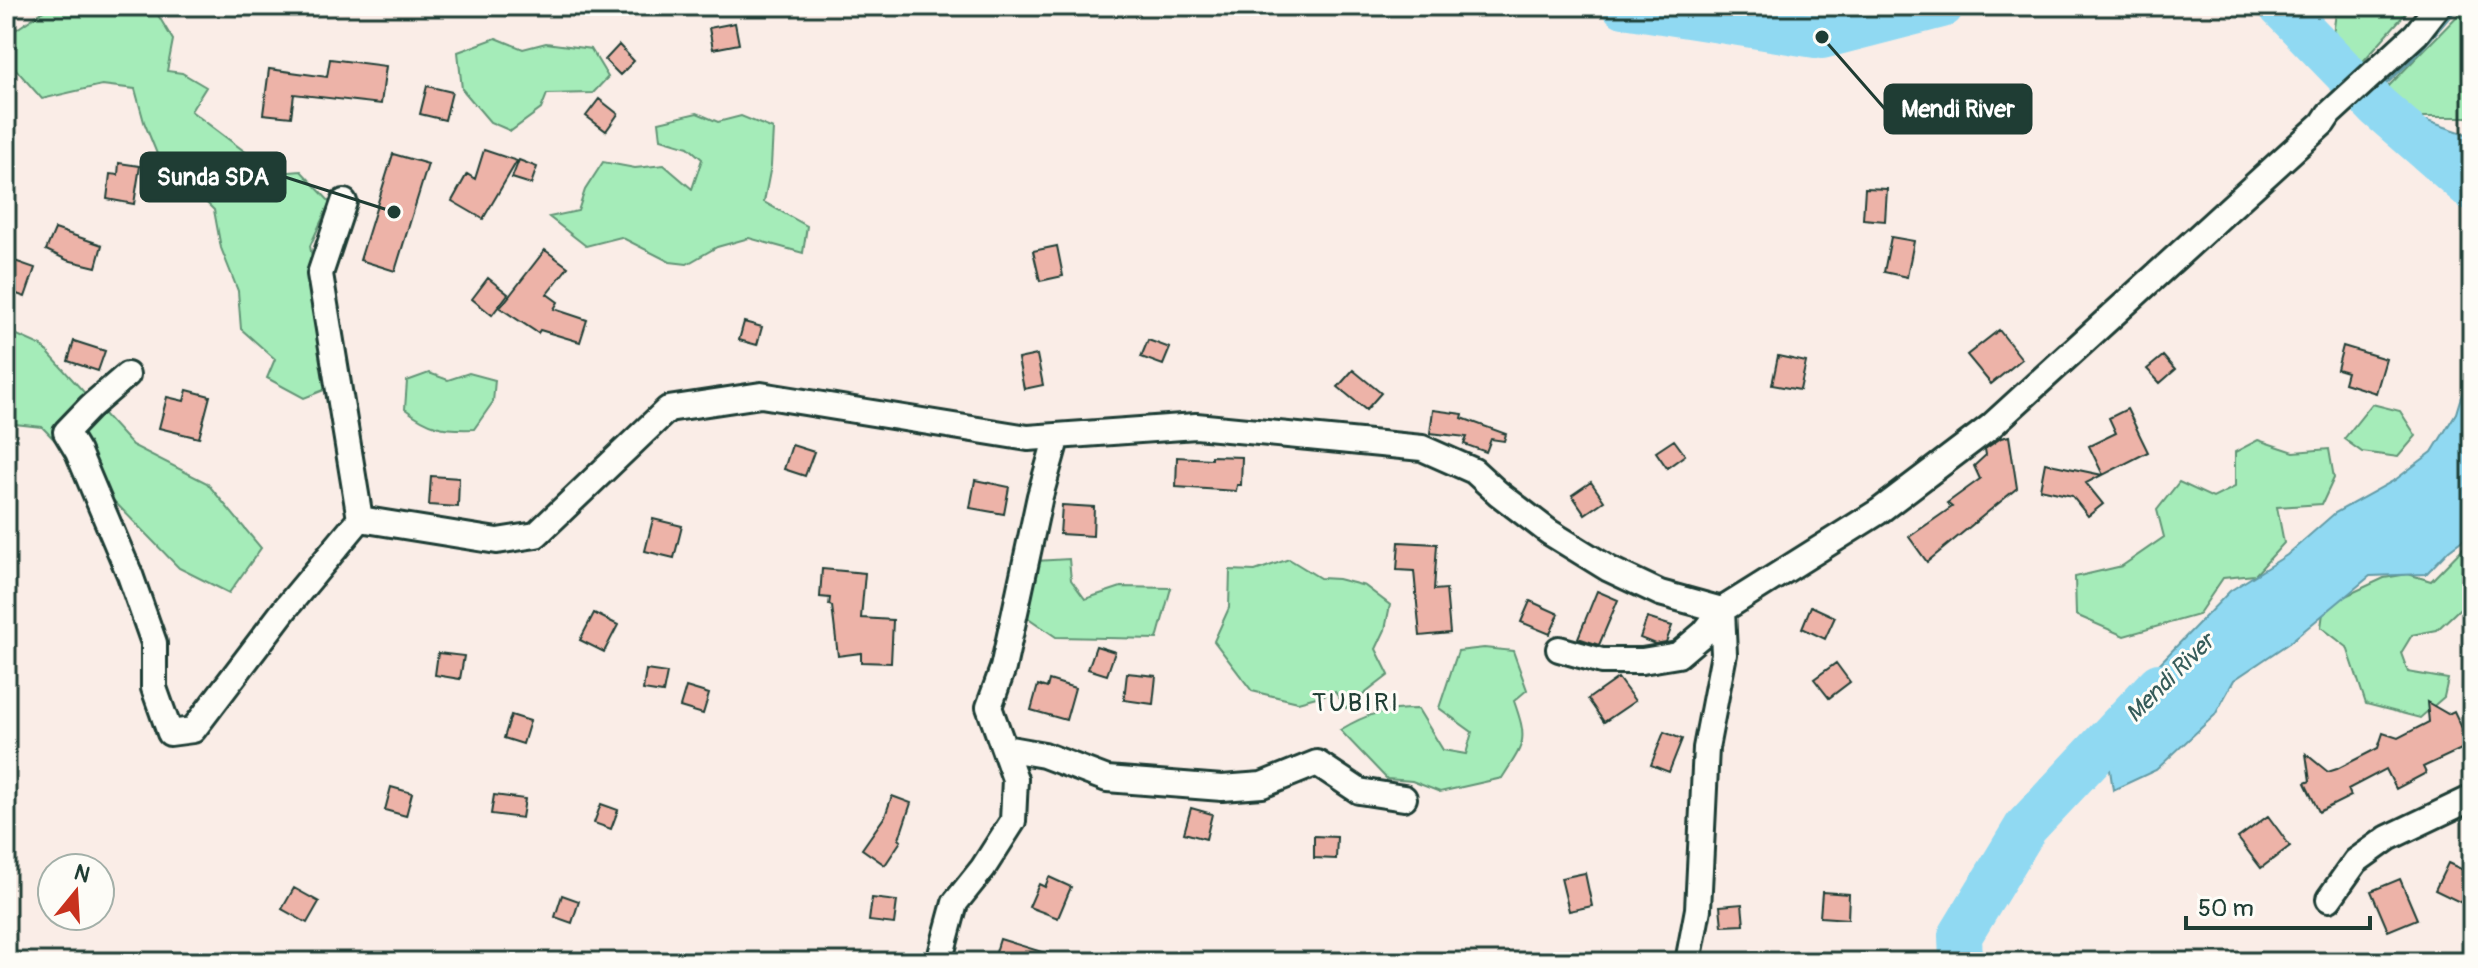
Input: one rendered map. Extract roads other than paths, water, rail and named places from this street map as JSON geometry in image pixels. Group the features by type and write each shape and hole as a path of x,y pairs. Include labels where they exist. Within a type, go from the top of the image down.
{"street":[{"path":"1559,649 1602,661 1642,661 1678,655 1704,633 1722,610 1878,512 1990,427 2323,123 2416,34 2438,6"},
{"path":"127,375 66,432 78,452 130,575 154,643 154,688 170,733 193,730 285,609 360,519 320,274 344,202"},
{"path":"360,519 497,541 536,535 668,409 761,395 1028,438 1196,426 1422,448 1474,471 1549,532 1609,569 1660,593 1722,610"},
{"path":"939,962 955,903 983,868 1013,821 1015,779 989,707 1003,668 1040,496 1057,436"},
{"path":"1688,962 1698,909 1706,748 1724,654 1722,610"},
{"path":"1004,748 1044,755 1107,779 1222,788 1262,785 1317,763 1359,791 1404,798"},
{"path":"2329,899 2356,861 2388,838 2472,798"}],"water":[{"path":"2427,121 2472,136 2472,212 2439,173 2380,132"},
{"path":"2472,360 2472,533 2449,550 2426,574 2370,576 2289,643 2234,680 2215,715 2156,770 2113,790 2109,763 2129,695 2230,591 2287,555 2335,513 2395,480 2432,452 2456,413"}],"waterway":[{"name":"Mendi River","path":"1624,6 1822,37 1942,6"},
{"name":"Mendi River","path":"2280,6 2378,107 2472,189"},
{"path":"2369,97 2413,56 2456,6"},
{"name":"Mendi River","path":"1961,962 1960,936 2026,827 2159,685"}],"place":[{"name":"Mendi River","path":"1822,37"},
{"name":"Sunda SDA","path":"394,212"}],"district":[{"name":"TUBIRI","path":"1356,703"}]}
